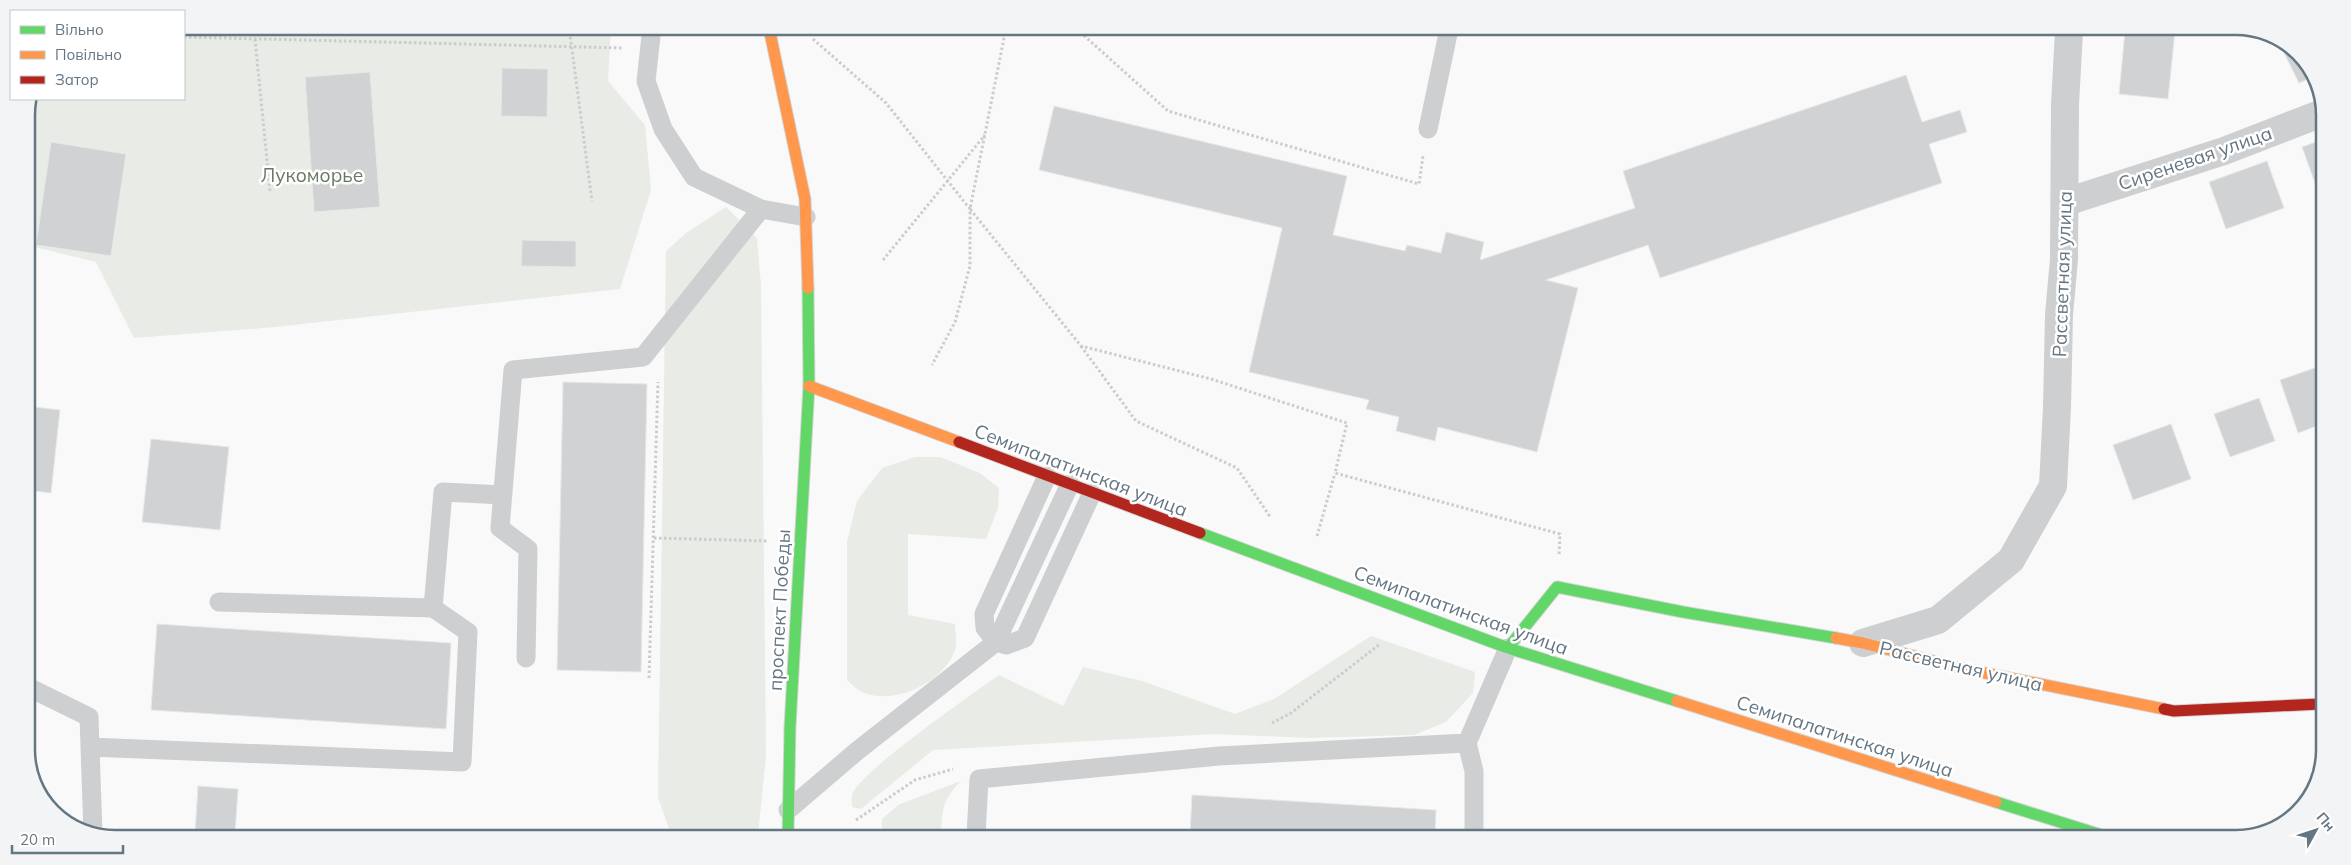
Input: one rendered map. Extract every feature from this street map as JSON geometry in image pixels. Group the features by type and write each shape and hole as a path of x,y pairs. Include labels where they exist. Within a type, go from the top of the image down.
{"main road":[{"name":"проспект Победы","path":"770,35 805,199 806,217 809,386 790,727 788,830"},
{"name":"Семипалатинская улица","path":"809,386 1508,648 2086,830"},
{"path":"1508,648 1557,587 1683,612 1863,644"},
{"name":"Рассветная улица","path":"1863,644 1960,668 2174,711 2316,704"}],"street":[{"name":"Рассветная улица","path":"1863,644 1938,620 2010,560 2052,486 2066,202 2065,105 2069,35"},
{"name":"Сиреневая улица","path":"2066,202 2224,151 2316,115"}],"lane":[{"path":"651,35 646,81 663,129 694,177 761,209 806,217"},
{"path":"1428,129 1448,35"},
{"path":"526,658 528,550 500,528 513,370 643,357 761,209"},
{"path":"1047,476 984,614 985,628 996,642 1006,645 1025,638 1092,493"},
{"path":"788,810 857,751 996,642 1070,484"},
{"path":"433,608 443,492 503,495"},
{"path":"90,747 462,762 468,632 433,608 218,602"},
{"path":"1474,830 1474,771 1467,743 1508,648"},
{"path":"35,690 89,717 93,827"},
{"path":"976,830 979,779 1219,756 1467,743"}],"path":[{"path":"569,35 592,201"},
{"path":"932,365 955,322 970,266 970,209 1005,35"},
{"path":"1083,35 1168,111 1418,184 1428,129"},
{"path":"185,37 650,48"},
{"path":"255,39 270,191"},
{"path":"813,39 886,103 1081,346 1136,422 1237,468 1271,518"},
{"path":"883,260 985,134"},
{"path":"1081,346 1212,378 1347,423 1317,536"},
{"path":"643,357 659,373 649,678"},
{"path":"1335,473 1560,534 1557,587"},
{"path":"654,538 769,542"},
{"path":"1265,726 1291,713 1380,644"},
{"path":"856,820 915,780 951,768"}],"green space":[{"name":"Лукоморье","path":"185,35 611,35 608,81 645,125 651,190 620,289 275,327 134,338 96,262 35,247 35,114 37,100 185,100"},
{"path":"726,207 757,238 761,286 766,756 759,830 669,830 658,797 666,251 686,233"},
{"path":"915,457 940,457 980,473 999,488 998,508 986,539 908,534 908,615 955,624 956,647 951,659 942,670 918,688 889,696 875,696 860,691 847,680 847,542 857,501 882,468"},
{"path":"1371,636 1475,672 1473,693 1446,722 1414,735 1310,738 1213,734 933,750 861,809 852,807 852,795 859,785 894,752 999,675 1063,706 1083,667 1142,681 1235,714 1274,699"},
{"path":"961,781 950,794 944,806 941,830 882,830 882,819 898,805"}],"building":[{"path":"2125,35 2175,35 2168,99 2119,94"},
{"path":"2282,49 2300,66 2307,79 2299,83"},
{"path":"502,68 548,69 547,117 501,116"},
{"path":"370,72 380,207 314,212 305,77"},
{"path":"1906,75 1922,122 1960,110 1967,132 1929,144 1942,183 1660,278 1648,245 1546,280 1578,288 1537,452 1438,427 1435,441 1396,431 1399,417 1366,409 1369,400 1249,372 1282,228 1039,170 1054,106 1347,176 1333,235 1405,251 1407,245 1441,253 1446,232 1484,242 1480,260 1635,208 1623,171"},
{"path":"51,142 126,154 111,256 36,245"},
{"path":"2316,142 2316,186 2302,147"},
{"path":"2267,161 2284,208 2226,229 2209,182"},
{"path":"522,240 576,241 576,267 521,266"},
{"path":"2316,367 2316,426 2298,433 2280,380"},
{"path":"563,382 647,384 641,672 557,670"},
{"path":"2259,398 2275,441 2230,457 2214,414"},
{"path":"35,407 60,410 51,493 35,491"},
{"path":"2171,424 2191,479 2133,500 2113,445"},
{"path":"151,439 229,447 220,530 142,522"},
{"path":"157,624 451,643 446,729 151,710"},
{"path":"198,786 238,789 235,830 195,830"},
{"path":"1192,795 1436,810 1435,830 1190,830"}],"traffic: fast":[{"path":"788,830 790,727 809,386 808,288"},
{"path":"1200,533 1508,648 1677,701"},
{"path":"1508,648 1557,587 1683,612 1836,638"},
{"path":"1996,802 2085,830"}],"traffic: slow":[{"path":"770,35 805,199 808,288"},
{"path":"809,386 959,442"},
{"path":"1836,638 1960,668 2164,709"},
{"path":"1677,701 1996,802"}],"traffic: jam":[{"path":"959,442 1200,533"},
{"path":"2164,709 2174,711 2316,704"}]}
